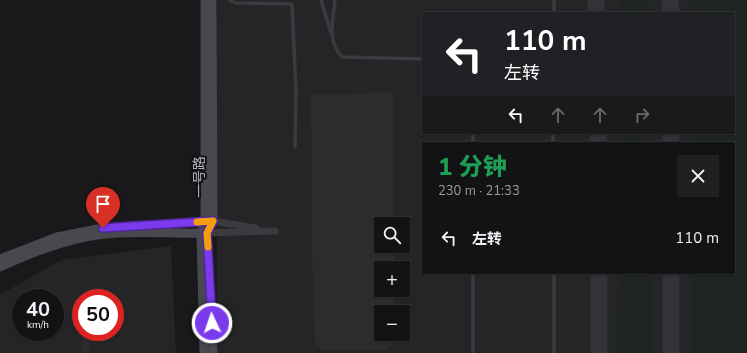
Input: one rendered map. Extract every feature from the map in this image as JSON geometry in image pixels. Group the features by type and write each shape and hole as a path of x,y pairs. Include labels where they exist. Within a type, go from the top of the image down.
{"main road":[{"name":"一号路","path":"205,0 209,221"},
{"name":"一号路","path":"204,353 204,233 209,221 212,0"},
{"path":"0,259 57,237 96,229 209,221"},
{"path":"0,267 59,243 86,236 140,232 172,232 190,235 204,233"},
{"name":"一号路","path":"204,233 213,353"}],"street":[{"path":"204,233 276,231 209,221"}],"lane":[{"path":"230,0 236,3 292,4 296,91 295,147"},
{"path":"321,0 335,50 342,57 422,59"},
{"path":"332,35 335,0"},
{"path":"554,0 554,12"},
{"path":"473,274 473,353"},
{"path":"554,274 554,353"}],"shaded area":[{"path":"217,0 747,0 747,353 217,353"},
{"path":"622,0 647,0 648,12 621,12"},
{"path":"695,0 747,0 747,353 691,353 691,274 735,274 735,142 691,142 691,134 735,134 735,12 694,12"},
{"path":"621,134 647,134 646,142 622,142"},
{"path":"171,246 176,353 0,353 0,295 61,260"},
{"path":"621,274 651,274 652,353 616,353 616,325"}],"building":[{"path":"393,92 394,217 374,217 374,253 394,253 394,261 374,261 374,297 394,297 394,305 374,305 374,341 395,341 395,346 389,346 389,351 320,351 320,346 315,346 312,254 311,95"},
{"path":"82,341 89,341 89,353 81,353"}],"taxiway":[{"path":"596,0 596,12"},
{"path":"670,0 671,12"},
{"path":"598,134 598,142"},
{"path":"671,134 671,142"},
{"path":"599,274 599,353"},
{"path":"671,274 671,353"}],"slow traffic":[{"path":"197,222 213,221 207,233 208,247"}],"route":[{"path":"103,228 213,221 207,233 212,323"}]}
